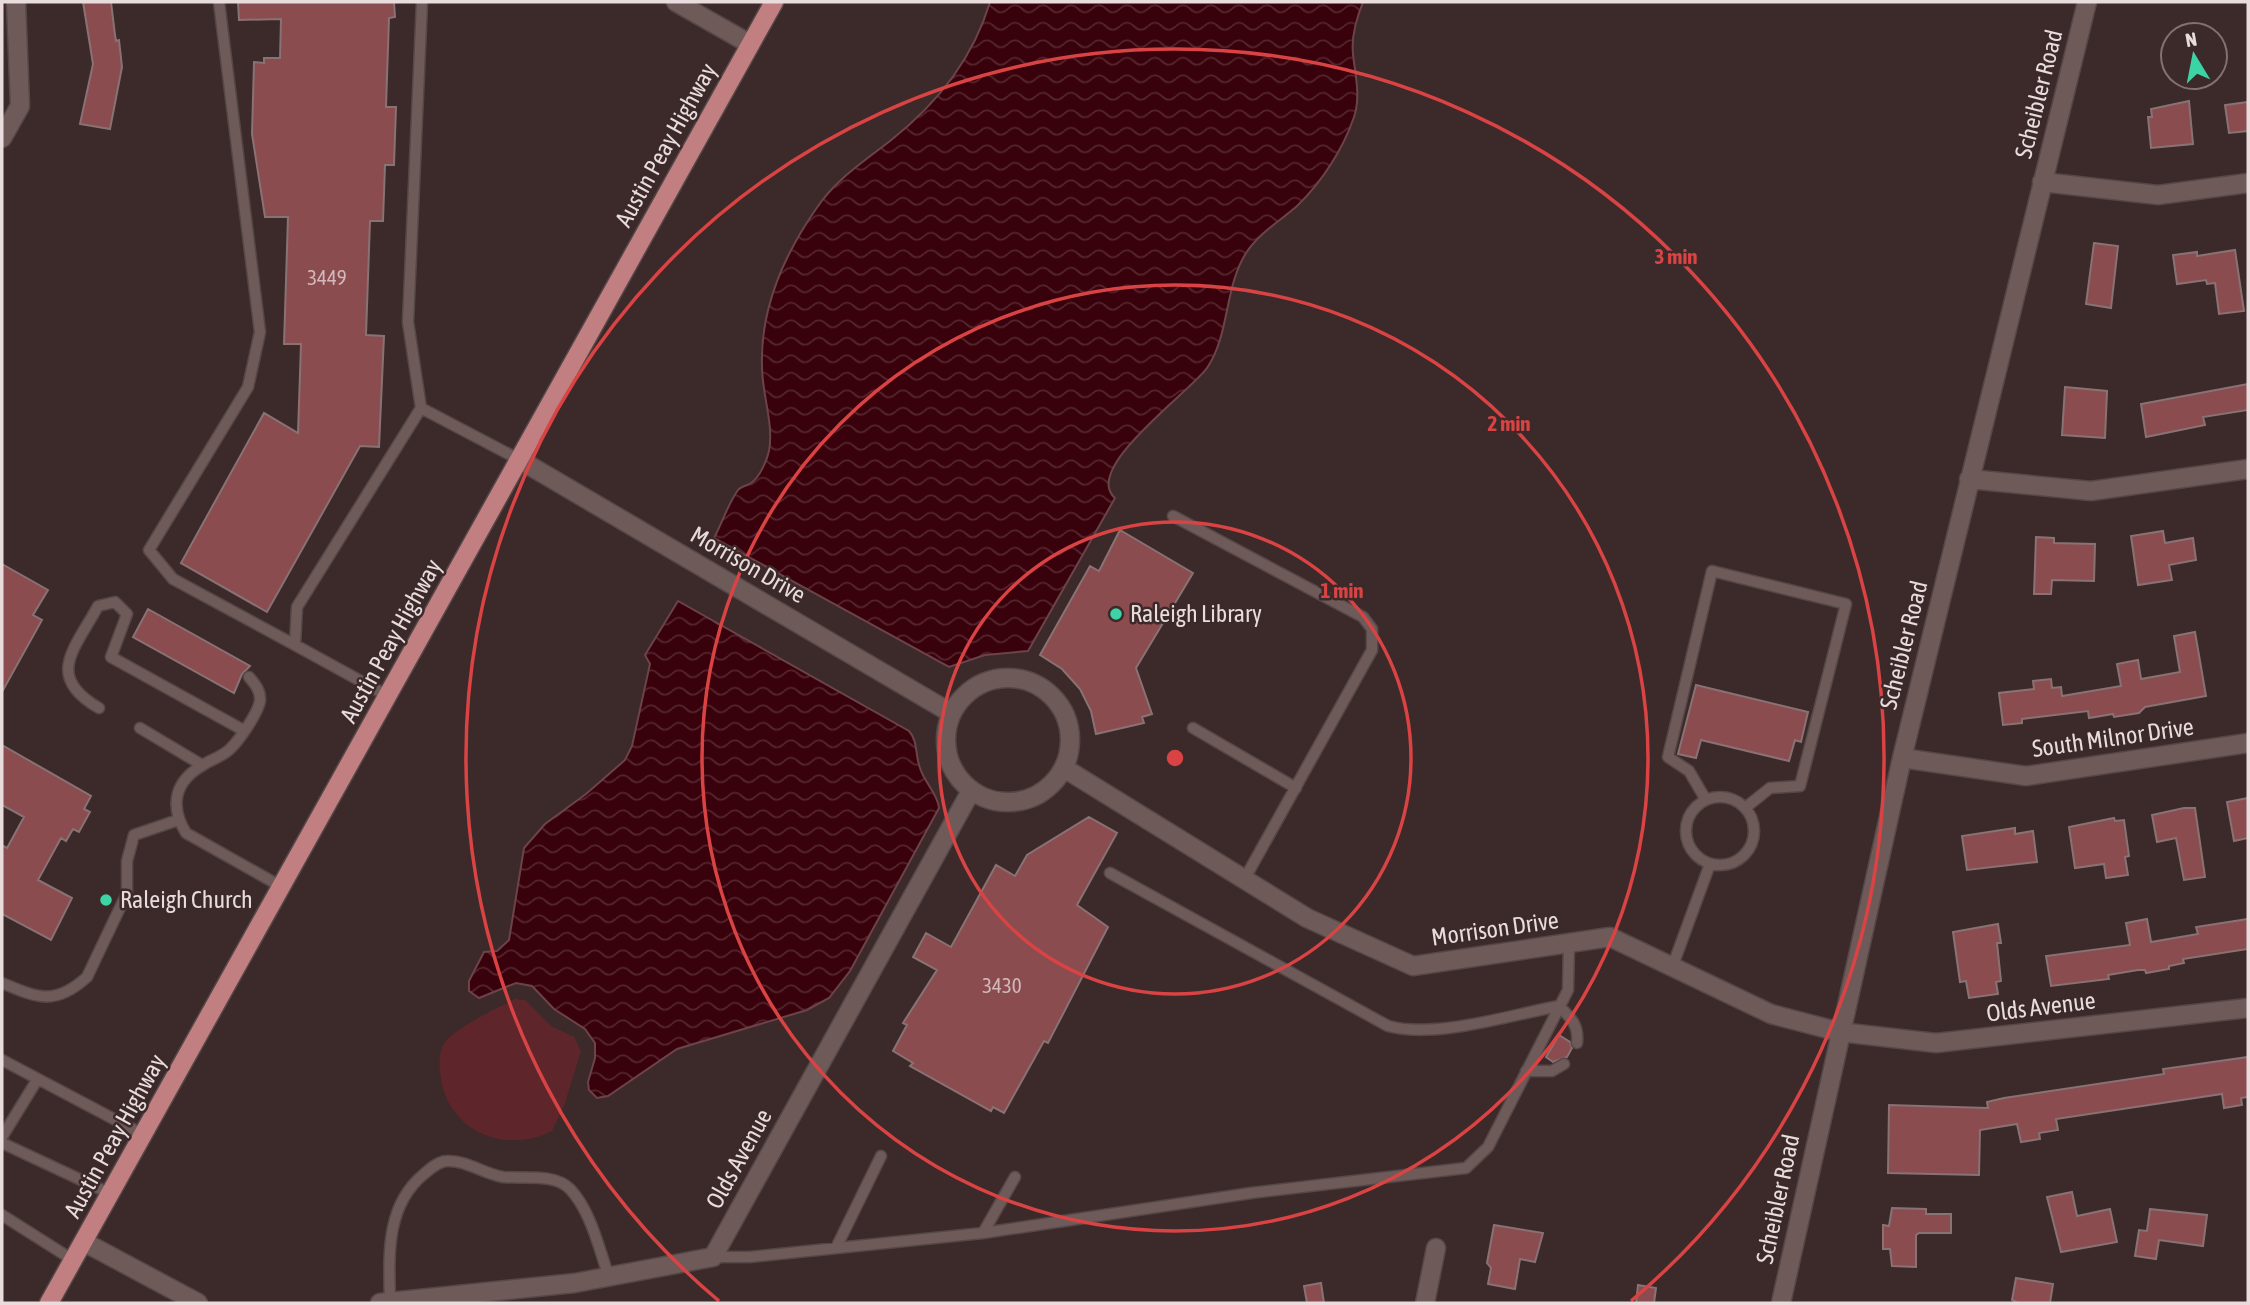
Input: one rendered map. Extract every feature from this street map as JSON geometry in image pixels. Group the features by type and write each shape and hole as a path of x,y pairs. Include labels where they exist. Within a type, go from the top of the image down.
{"main road":[{"name":"Austin Peay Highway","path":"49,1303 774,2"}],"street":[{"path":"2,138 20,106 10,24 16,2"},
{"path":"676,2 750,44"},
{"name":"Scheibler Road","path":"1781,1303 1902,758 2088,2"},
{"path":"2042,182 2158,195 2248,183"},
{"name":"Morrison Drive","path":"520,460 951,713"},
{"path":"1969,479 2091,491 2248,469"},
{"path":"1006,678 1035,684 1051,695 1063,711 1069,729 1070,749 1064,768 1051,785 1033,797 1012,802 990,800 971,791 956,775 947,756 945,734 951,713 962,697 978,685 1006,678"},
{"name":"South Milnor Drive","path":"1902,758 2026,776 2248,743"},
{"name":"Morrison Drive","path":"1064,768 1307,918 1413,966 1610,937 1771,1014 1840,1032"},
{"name":"Olds Avenue","path":"713,1257 971,791"},
{"name":"Olds Avenue","path":"1840,1032 1936,1044 2248,1007"},
{"path":"84,1242 198,1303"},
{"path":"1425,1303 1436,1248"},
{"path":"385,1303 609,1277 713,1257"}],"lane":[{"path":"219,2 260,332 248,387 149,550 173,579 388,696"},
{"path":"295,645 297,607 421,408 408,322 422,2"},
{"path":"421,408 520,460"},
{"path":"1173,516 1363,617 1372,629 1372,650 1244,880"},
{"path":"1706,800 1689,771 1668,757 1712,571 1846,604 1800,786 1770,788 1745,808"},
{"path":"99,708 77,696 68,681 68,664 98,606 115,602 127,614 111,657 243,730"},
{"path":"248,677 257,687 260,702 231,748 183,779 174,799 178,820 186,833 282,887"},
{"path":"140,728 202,765"},
{"path":"1193,728 1296,788"},
{"path":"1727,798 1745,808 1754,828 1749,850 1732,863 1710,864 1693,853 1685,834 1690,814 1706,800 1727,798"},
{"path":"2,983 32,995 52,998 87,977 127,893 128,861 134,835 178,820"},
{"path":"1673,965 1710,864"},
{"path":"1110,873 1388,1026 1402,1030 1428,1029 1559,1006"},
{"path":"713,1257 750,1257 982,1233 1251,1193 1466,1168 1488,1147 1568,990 1569,943"},
{"path":"1559,1006 1578,1029 1577,1043"},
{"path":"2,1060 144,1135"},
{"path":"1525,1071 1552,1071 1564,1064"},
{"path":"2,1137 37,1080"},
{"path":"2,1143 111,1194"},
{"path":"836,1248 881,1156"},
{"path":"385,1303 391,1229 400,1206 413,1183 442,1161 456,1161 496,1176 558,1181 570,1189 591,1228 609,1277"},
{"path":"982,1233 1015,1177"},
{"path":"2,1215 73,1260"}],"shaded area":[{"path":"515,999 525,1000 551,1026 574,1037 581,1051 564,1106 552,1131 533,1138 514,1140 479,1132 464,1122 444,1092 440,1056 442,1048 451,1036"}],"water":[{"path":"990,2 1363,2 1353,41 1357,101 1344,141 1315,186 1297,206 1257,239 1246,253 1234,281 1220,341 1207,368 1125,450 1113,469 1109,485 1115,498 1028,651 985,655 949,667 714,538 734,495 757,477 768,455 770,430 762,345 770,304 784,264 804,227 832,189 907,127 938,96 974,43"},
{"path":"678,601 909,731 914,739 918,763 939,808 850,971 829,998 807,1010 677,1049 608,1096 597,1098 589,1090 588,1082 595,1058 595,1043 585,1029 554,1009 532,986 516,983 479,998 469,991 469,981 484,952 497,951 509,940 524,848 545,824 586,794 625,760 632,746 650,664 645,655"}],"building":[{"path":"83,2 111,2 122,67 110,129 80,124 93,64"},
{"path":"238,2 394,2 395,17 389,18 386,107 396,107 394,165 385,165 383,221 370,221 366,335 384,336 379,447 360,446 267,612 181,563 264,413 298,433 301,344 284,344 288,217 265,217 252,134 254,62 264,63 264,58 280,58 281,19 239,20"},
{"path":"2189,101 2193,144 2151,148 2148,117 2152,117 2151,109"},
{"path":"2248,102 2248,131 2229,133 2225,105"},
{"path":"2094,243 2118,246 2111,308 2086,304"},
{"path":"2235,250 2244,311 2219,314 2215,283 2207,284 2206,280 2177,284 2173,255 2197,252 2197,256"},
{"path":"2248,384 2248,410 2203,417 2205,425 2146,437 2141,404"},
{"path":"2065,387 2107,391 2105,438 2062,435"},
{"name":"Raleigh Library","path":"1120,530 1193,573 1136,668 1152,714 1142,717 1144,723 1096,734 1091,711 1080,689 1062,669 1040,655 1090,566 1099,571"},
{"path":"2163,531 2165,543 2193,538 2196,560 2169,565 2172,580 2138,585 2131,536"},
{"path":"2036,537 2054,538 2054,543 2095,544 2094,581 2052,580 2051,594 2034,594"},
{"path":"2,564 48,590 33,615 42,620 2,692"},
{"path":"148,609 250,666 242,674 234,693 133,637"},
{"path":"2195,632 2206,696 2145,707 2139,713 2114,717 2113,714 2089,718 2088,711 2022,719 2022,723 2003,725 1999,693 2034,689 2033,681 2051,679 2052,688 2061,687 2062,696 2121,686 2117,664 2138,660 2141,679 2180,672 2174,636"},
{"path":"1696,685 1808,712 1801,742 1795,740 1789,761 1701,740 1696,758 1678,754"},
{"path":"2,745 91,796 84,809 90,812 79,832 73,829 66,841 61,838 38,880 72,898 51,940 2,914 2,845 7,848 24,817 2,805"},
{"path":"2248,798 2248,838 2234,841 2227,802"},
{"path":"2195,808 2205,877 2184,880 2176,838 2157,842 2152,815"},
{"path":"1089,817 1117,833 1077,905 1108,927 1048,1043 1044,1041 1004,1113 993,1107 991,1111 910,1066 913,1063 893,1051 907,1025 903,1023 937,970 913,957 926,933 951,947 996,865 1015,876 1027,855"},
{"path":"2114,818 2115,821 2124,820 2129,856 2125,857 2128,875 2106,878 2104,864 2075,868 2069,827"},
{"path":"2015,828 2015,834 2033,831 2037,862 1967,870 1962,836"},
{"path":"2147,919 2151,942 2198,934 2196,927 2248,919 2248,949 2183,959 2184,963 2169,966 2169,969 2146,973 2145,970 2138,970 2108,975 2109,979 2051,986 2046,956 2130,945 2126,923"},
{"path":"1998,924 2001,981 1996,982 1998,994 1969,998 1966,981 1960,982 1953,932"},
{"path":"1559,1035 1570,1042 1572,1048 1567,1057 1553,1062 1546,1057"},
{"path":"2248,1057 2248,1097 2241,1098 2242,1105 2224,1108 2222,1094 2056,1119 2058,1130 2039,1133 2040,1139 2021,1142 2017,1124 1980,1130 1979,1175 1888,1173 1889,1105 1988,1108 1987,1102 2004,1098 2164,1074 2163,1069"},
{"path":"2072,1192 2077,1216 2110,1209 2117,1242 2061,1252 2047,1197"},
{"path":"1892,1208 1926,1209 1926,1214 1951,1214 1951,1233 1919,1233 1916,1235 1916,1267 1892,1266 1890,1249 1883,1249 1883,1225 1889,1226"},
{"path":"2150,1209 2207,1215 2203,1246 2159,1240 2156,1259 2135,1256 2139,1230 2147,1231"},
{"path":"1494,1225 1543,1233 1535,1262 1520,1259 1515,1289 1488,1284 1491,1268 1487,1263"},
{"path":"2016,1278 2053,1284 2050,1303 2018,1303 2012,1300"},
{"path":"1321,1283 1324,1303 1307,1303 1304,1286"},
{"path":"1638,1285 1656,1288 1654,1303 1636,1303"}],"place":[{"name":"Raleigh Library","path":"1116,614"},
{"name":"Raleigh Church","path":"106,900"}]}
